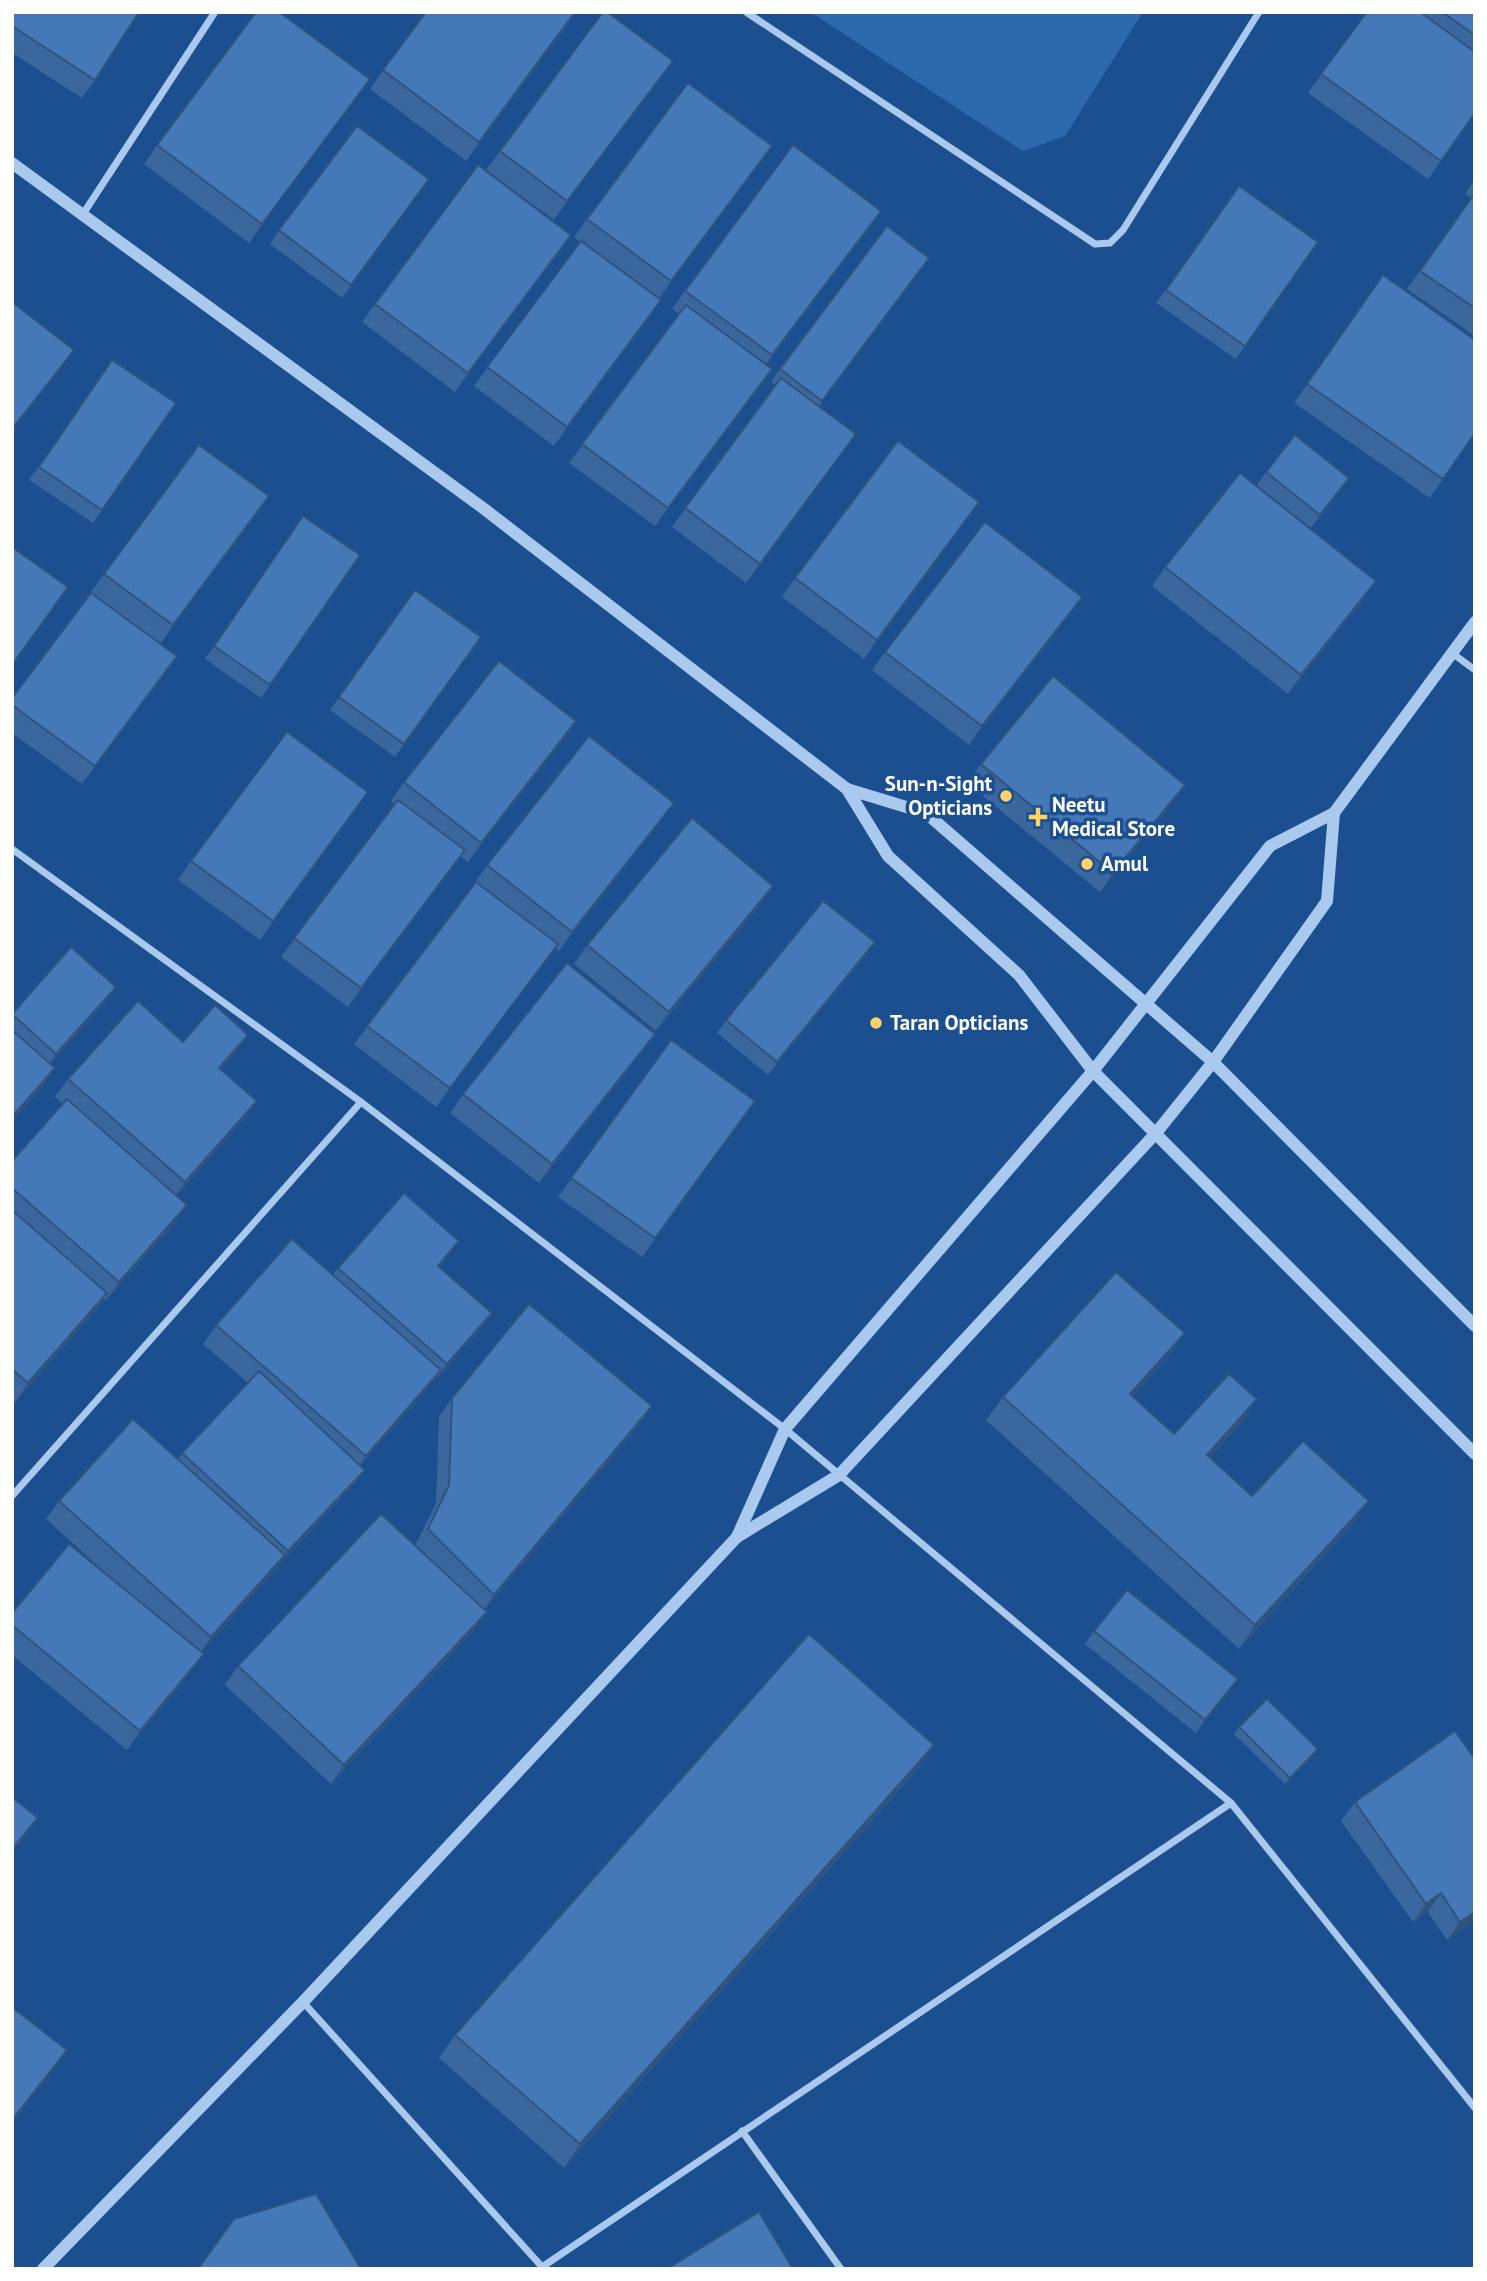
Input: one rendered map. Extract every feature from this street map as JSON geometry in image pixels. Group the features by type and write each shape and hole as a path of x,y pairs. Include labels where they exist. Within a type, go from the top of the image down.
{"street":[{"path":"83,214 215,12"},
{"path":"746,12 1095,244 1110,243 1122,230 1259,12"},
{"path":"12,163 483,508 846,789 888,856 1019,975 1093,1070 1475,1454"},
{"path":"737,1537 785,1429 1093,1070 1270,846 1334,813 1475,622"},
{"path":"1452,653 1475,670"},
{"path":"846,789 926,813 1213,1062 1475,1326"},
{"path":"43,2269 303,2002 737,1537 839,1475 1156,1133 1213,1062 1327,901 1334,813"},
{"path":"12,849 360,1102 785,1429 1231,1803 1475,2108"},
{"path":"12,1496 360,1102"},
{"path":"303,2002 543,2268 1231,1803"},
{"path":"742,2131 841,2269"}],"shaded area":[{"path":"810,12 1143,12 1065,136 1023,151"}],"building":[{"path":"12,12 139,12 95,80 12,26"},
{"path":"256,12 279,12 370,79 262,224 157,145"},
{"path":"426,12 575,12 479,142 383,70"},
{"path":"603,12 607,12 673,61 567,201 500,151"},
{"path":"1367,12 1420,12 1475,52 1475,113 1441,161 1321,74"},
{"path":"1442,12 1475,12 1475,35"},
{"path":"688,83 772,146 671,281 587,219"},
{"path":"357,126 429,179 351,285 279,230"},
{"path":"793,145 881,211 772,355 685,291"},
{"path":"478,165 571,235 468,373 375,304"},
{"path":"1239,186 1318,242 1245,346 1166,290"},
{"path":"1475,193 1475,308 1420,271"},
{"path":"887,226 929,258 822,401 780,369"},
{"path":"581,241 661,300 567,427 487,367"},
{"path":"1383,275 1475,340 1475,433 1443,479 1307,384"},
{"path":"12,302 74,350 12,429"},
{"path":"686,305 772,369 668,508 582,444"},
{"path":"112,360 176,403 102,510 39,467"},
{"path":"781,378 856,434 760,564 685,508"},
{"path":"1295,435 1349,478 1320,515 1266,472"},
{"path":"898,441 979,502 877,640 795,578"},
{"path":"199,445 269,496 173,625 104,574"},
{"path":"1240,473 1376,581 1301,675 1165,567"},
{"path":"303,516 360,555 270,685 214,646"},
{"path":"985,522 1082,597 982,726 885,652"},
{"path":"12,547 68,587 12,665"},
{"path":"415,590 481,637 404,744 339,697"},
{"path":"91,593 177,656 95,766 12,705 12,698"},
{"path":"499,661 576,721 481,843 404,782"},
{"path":"1053,676 1185,785 1113,873 981,764"},
{"path":"287,732 368,792 273,921 191,861"},
{"path":"589,736 674,803 572,932 487,865"},
{"path":"398,800 465,850 361,988 294,938"},
{"path":"692,818 773,886 669,1012 587,945"},
{"path":"476,882 558,944 450,1088 367,1026"},
{"path":"823,901 875,942 777,1062 726,1020"},
{"path":"71,947 116,987 56,1054 12,1014"},
{"path":"567,963 655,1034 552,1164 463,1094"},
{"path":"138,1001 183,1042 215,1005 248,1035 219,1068 257,1101 185,1182 68,1079"},
{"path":"12,1030 55,1068 12,1117"},
{"path":"671,1040 755,1101 655,1238 571,1178"},
{"path":"67,1099 187,1205 119,1282 12,1188 12,1161"},
{"path":"404,1193 459,1241 438,1266 492,1313 447,1364 338,1268"},
{"path":"12,1210 107,1293 28,1383 12,1369"},
{"path":"292,1239 441,1370 366,1456 216,1325"},
{"path":"1116,1272 1185,1333 1130,1394 1174,1434 1229,1374 1257,1399 1207,1455 1252,1496 1303,1441 1369,1501 1255,1625 1003,1397"},
{"path":"529,1304 652,1406 494,1595 428,1529 449,1485 452,1398"},
{"path":"259,1371 365,1470 288,1551 182,1453"},
{"path":"133,1419 285,1555 211,1637 59,1501"},
{"path":"381,1514 487,1612 344,1765 238,1666"},
{"path":"69,1544 204,1654 140,1731 12,1625 12,1613"},
{"path":"1127,1590 1238,1679 1205,1720 1094,1631"},
{"path":"809,1634 934,1745 580,2144 455,2035"},
{"path":"1267,1699 1318,1749 1290,1778 1239,1727"},
{"path":"1455,1731 1475,1759 1475,1912 1460,1922 1441,1893 1426,1904 1355,1802"},
{"path":"12,1797 38,1818 12,1849"},
{"path":"12,2007 67,2050 12,2120"},
{"path":"316,2194 361,2269 198,2269 234,2219"},
{"path":"759,2212 793,2269 667,2269"}],"place":[{"name":"Sun-n-Sight Opticians","path":"1006,796"},
{"name":"Neetu Medical Store","path":"1038,817"},
{"name":"Amul","path":"1087,864"},
{"name":"Taran Opticians","path":"876,1023"}]}
